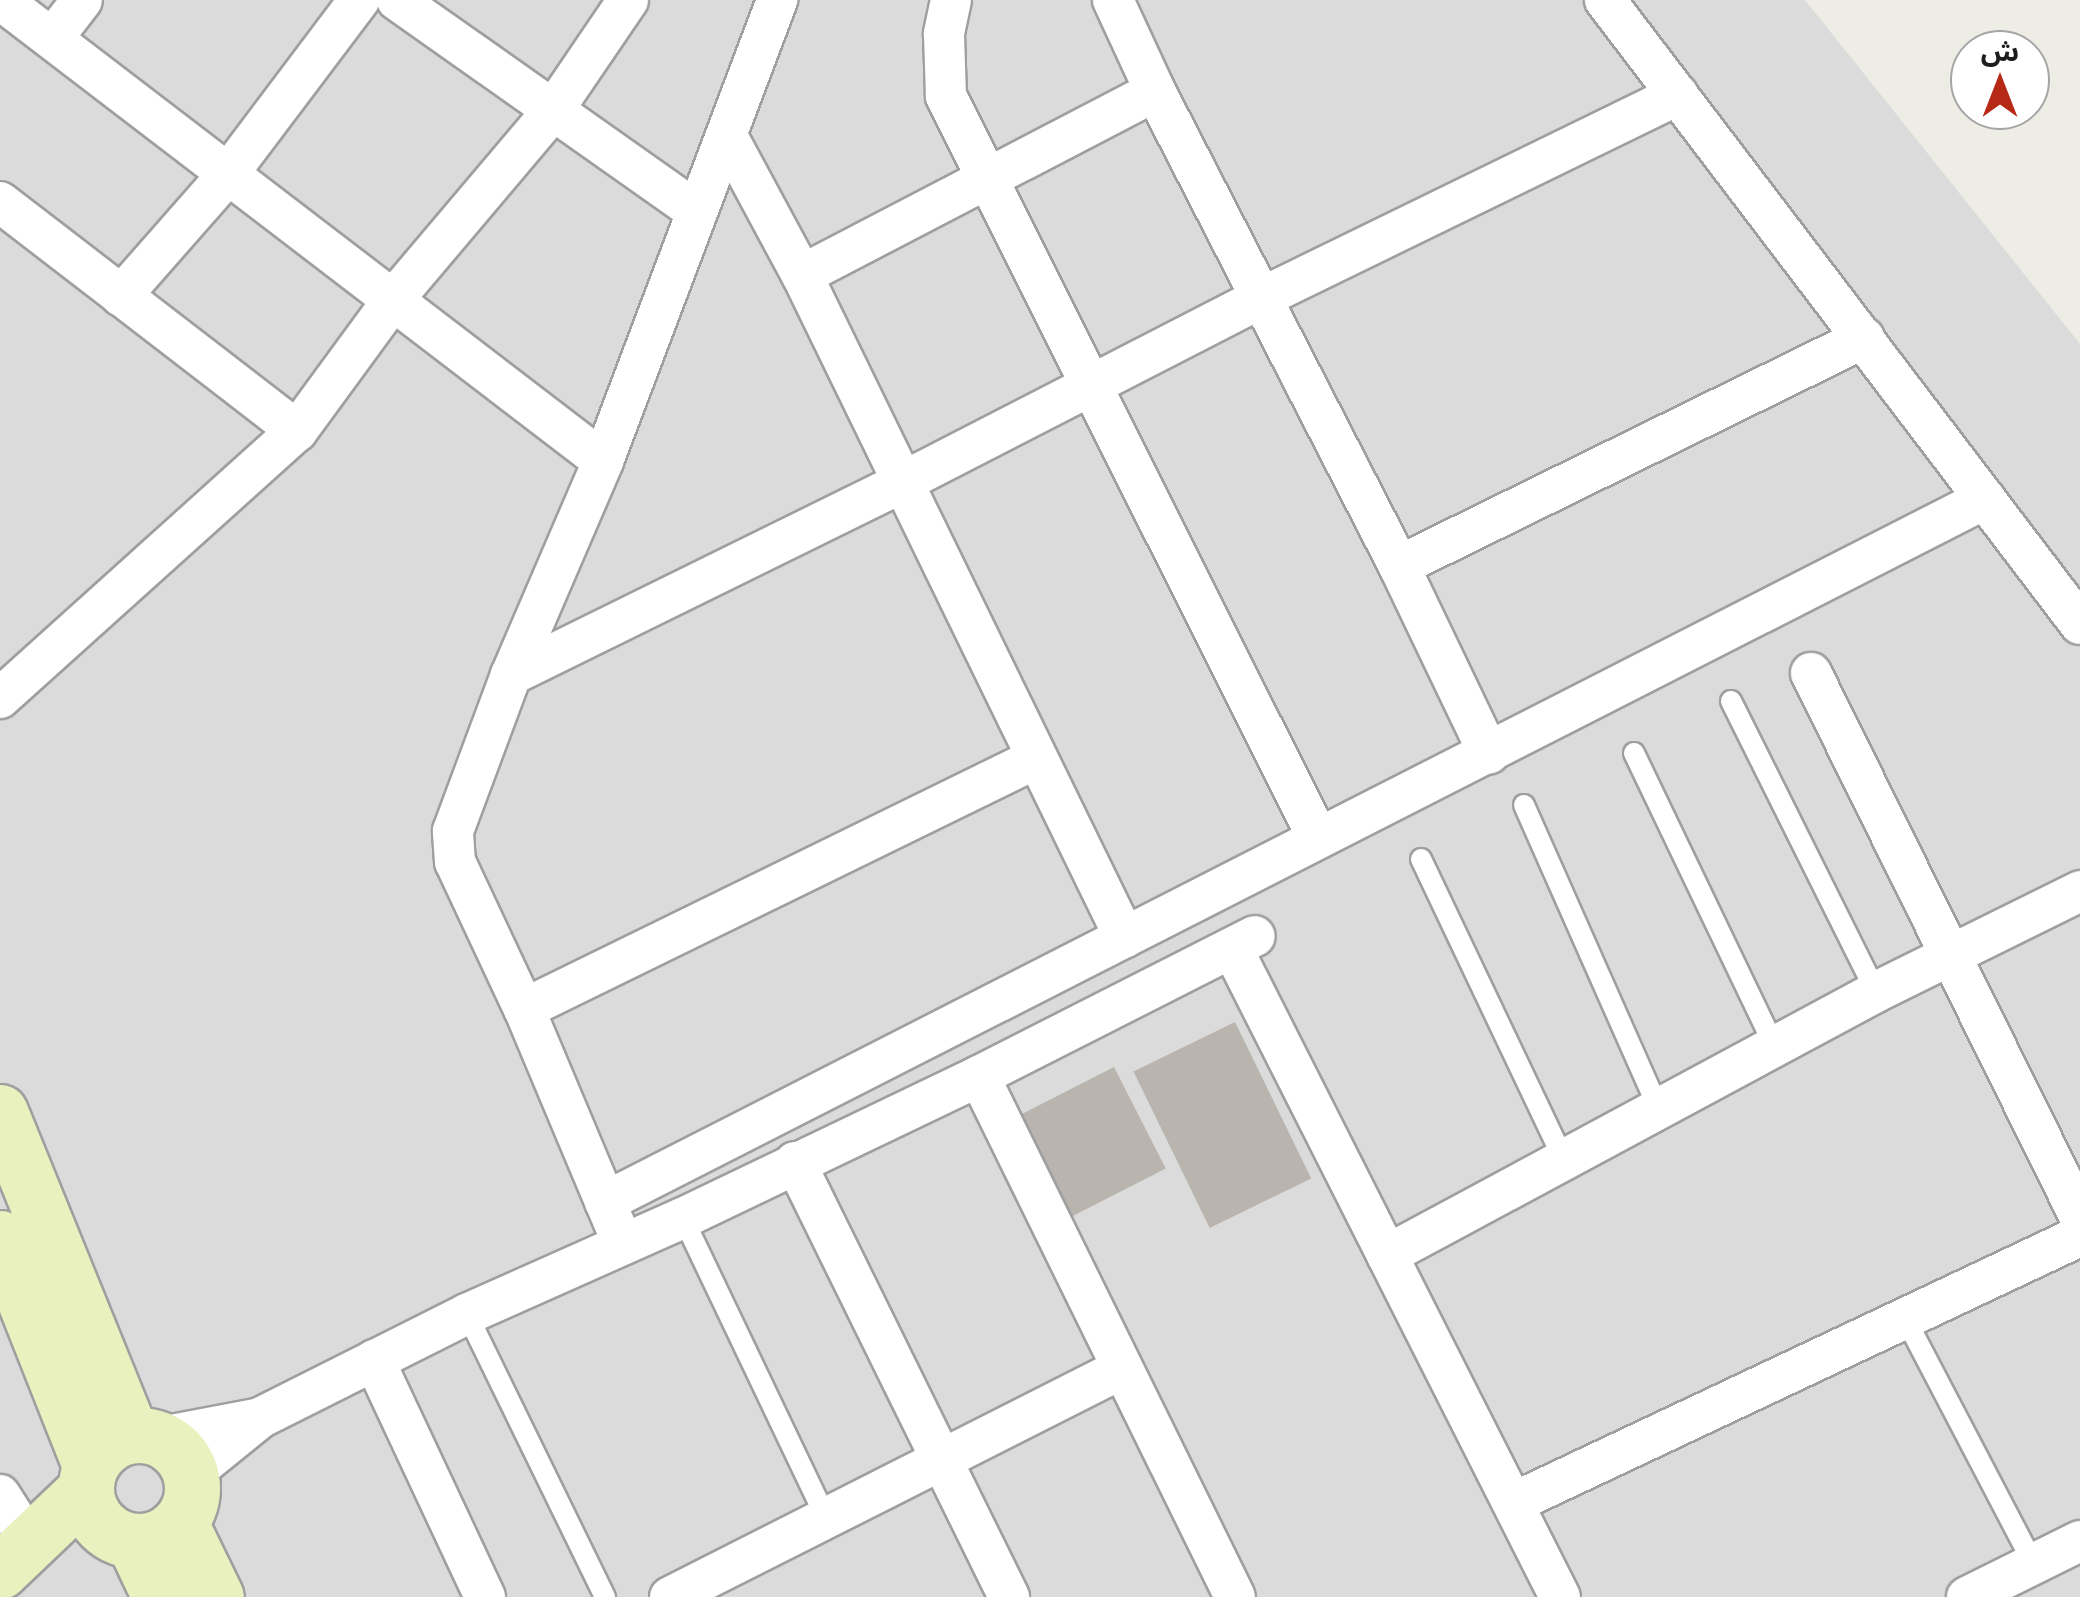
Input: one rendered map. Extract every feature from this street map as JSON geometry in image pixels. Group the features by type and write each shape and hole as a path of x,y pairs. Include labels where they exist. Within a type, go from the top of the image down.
{"street":[{"path":"1,0 603,461"},
{"path":"52,39 82,0"},
{"path":"121,296 228,174 359,0"},
{"path":"398,0 697,212"},
{"path":"0,698 297,431 392,301 552,112 628,0"},
{"path":"623,1244 524,1010 455,862 452,831 512,676 603,461 777,0"},
{"path":"951,0 944,34 946,96 1094,384 1317,836"},
{"path":"1113,0 1259,300 1399,566 1489,754"},
{"path":"1606,0 2080,624"},
{"path":"802,275 1155,91"},
{"path":"512,676 1259,300 1678,95"},
{"path":"727,136 802,275 1125,938"},
{"path":"0,202 297,431"},
{"path":"1399,566 1864,338"},
{"path":"605,1202 1985,499"},
{"path":"1811,673 2080,1217"},
{"path":"524,1010 1037,758"},
{"path":"1388,1255 1876,992 2080,890"},
{"path":"0,1495 10,1562 260,1418 374,1360 979,1076 1244,942 1388,1255 1513,1503 1551,1594"},
{"path":"979,1076 1234,1597"},
{"path":"0,1112 135,1488 160,1597"},
{"path":"795,1162 1009,1597"},
{"path":"1513,1503 2080,1236"},
{"path":"0,1238 135,1488 216,1597"},
{"path":"374,1360 485,1597"},
{"path":"670,1597 1121,1369"},
{"path":"1967,1597 2042,1581 2080,1541"}],"lane":[{"path":"1730,701 1876,992"},
{"path":"1634,753 1775,1047"},
{"path":"1524,805 1659,1110"},
{"path":"1422,858 1564,1160"},
{"path":"683,1218 826,1518"},
{"path":"468,1314 605,1597"},
{"path":"1906,1318 2042,1581"}],"shaded area":[{"path":"0,0 1805,0 2080,344 2080,1597 0,1597"}],"building":[{"path":"1235,1022 1311,1178 1210,1228 1133,1072"},
{"path":"1114,1067 1166,1169 1067,1219 1015,1117"}]}
